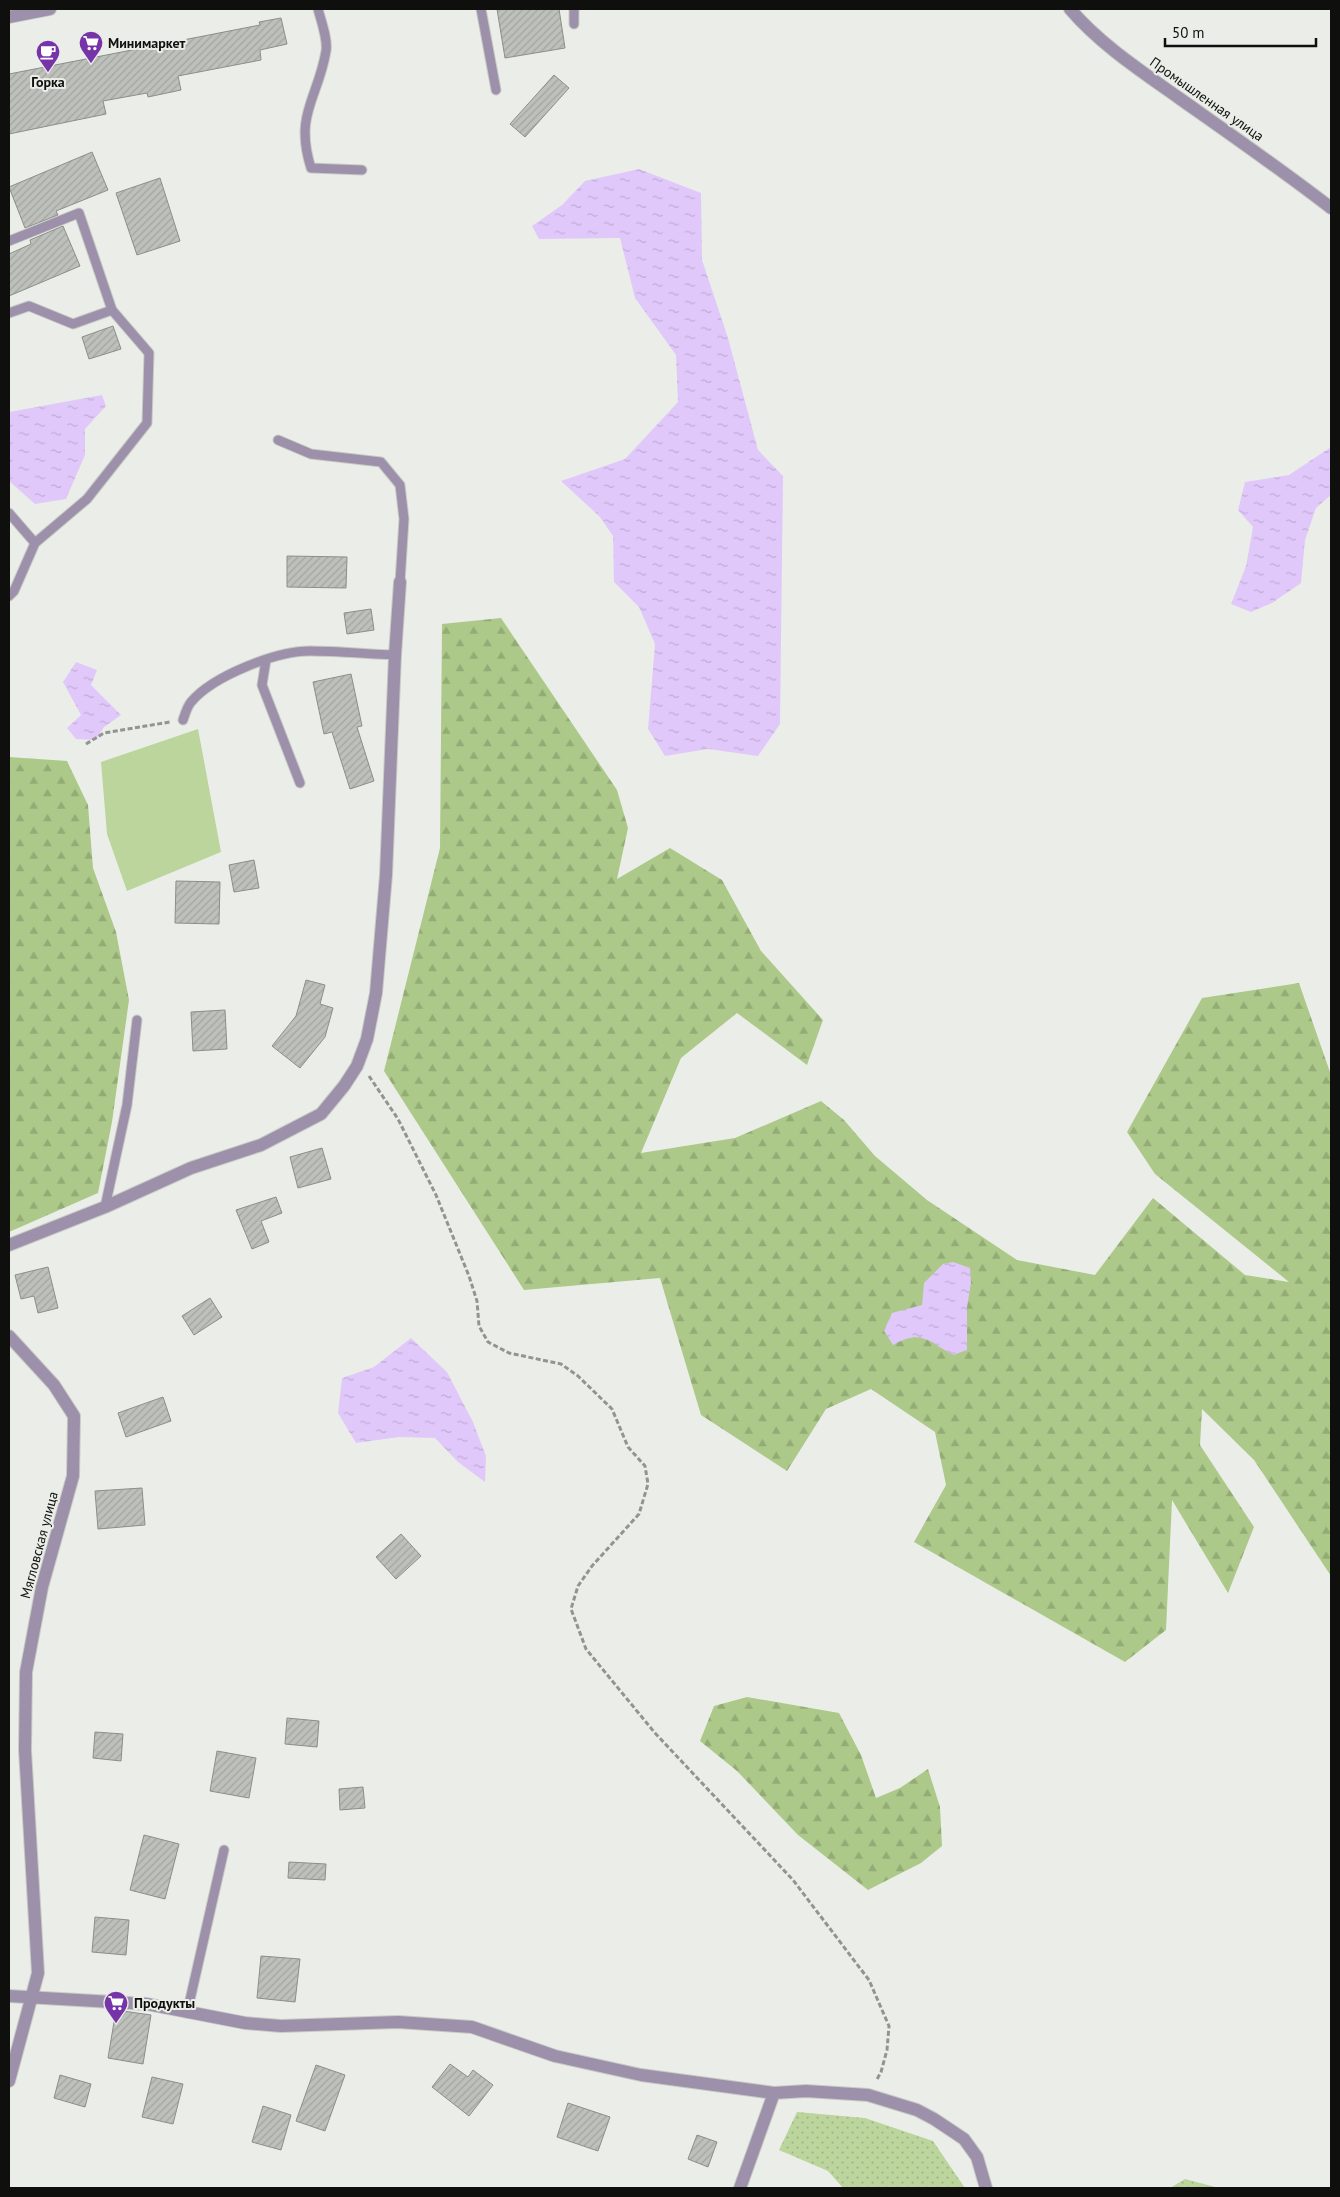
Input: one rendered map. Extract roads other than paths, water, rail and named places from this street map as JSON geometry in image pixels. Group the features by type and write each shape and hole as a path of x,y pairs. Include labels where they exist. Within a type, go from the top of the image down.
{"street":[{"path":"9,17 50,9"},
{"name":"Промышленная улица","path":"1070,9 1086,28 1123,58 1273,163 1331,208"},
{"path":"9,1245 191,1168 261,1145 321,1114 344,1086 357,1066 367,1039 376,993 386,875 400,582"},
{"name":"Мягловская улица","path":"9,1336 54,1385 74,1416 73,1476 42,1587 26,1672 25,1750 38,1973 9,2081"},
{"path":"9,1996 147,2004 244,2023 281,2026 398,2022 472,2027 555,2056 641,2075 774,2093 822,2091 868,2094 917,2110 934,2118 964,2139 977,2157 986,2188"},
{"path":"740,2188 774,2093"}],"lane":[{"path":"318,9 326,49 304,121 305,148 311,168 362,170"},
{"path":"481,9 496,90"},
{"path":"574,9 574,24"},
{"path":"9,241 79,214 112,310 149,353 147,423 88,499 35,543 14,591 9,596"},
{"path":"9,313 29,306 73,324 112,310"},
{"path":"278,440 311,454 381,462 400,485 404,519 400,582"},
{"path":"9,513 35,543"},
{"path":"183,720 190,703 213,684 247,666 266,660 308,651 395,656"},
{"path":"266,660 262,685 300,782"},
{"path":"105,1206 126,1104 136,1020"},
{"path":"187,2013 224,1850"}],"water":[{"path":"639,169 701,193 702,260 728,338 758,450 783,476 780,724 758,756 708,749 665,756 648,729 655,644 639,607 614,582 613,536 600,517 561,481 625,459 678,402 676,355 635,298 620,238 539,239 532,226 562,205 585,181"},
{"path":"102,395 106,406 85,429 85,455 66,499 35,504 9,481 9,412"},
{"path":"1331,447 1331,495 1316,508 1305,540 1301,583 1272,603 1251,612 1231,604 1246,566 1253,527 1238,510 1245,482 1289,475"},
{"path":"76,662 97,670 91,685 121,715 104,727 96,740 76,739 67,728 81,715 63,682"},
{"path":"953,1262 970,1268 971,1283 967,1307 967,1350 953,1355 924,1338 917,1337 903,1340 893,1345 884,1331 892,1313 922,1305 924,1283 943,1264"},
{"path":"411,1338 447,1372 473,1422 486,1456 485,1482 458,1462 435,1438 399,1437 356,1443 338,1413 342,1378 374,1367"}],"place":[{"name":"Минимаркет","path":"91,64"},
{"name":"Горка","path":"48,73"},
{"name":"Продукты","path":"116,2024"}]}
